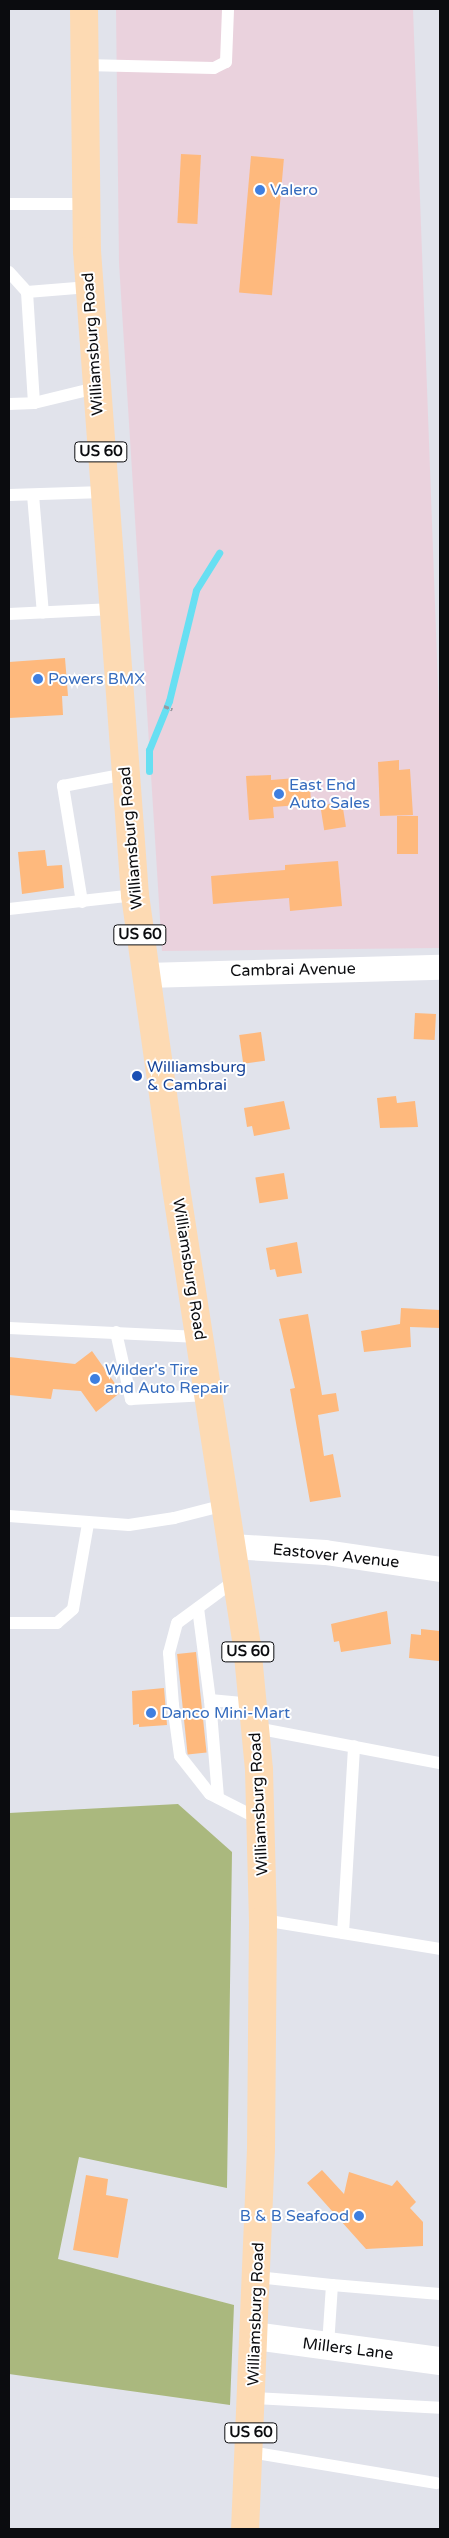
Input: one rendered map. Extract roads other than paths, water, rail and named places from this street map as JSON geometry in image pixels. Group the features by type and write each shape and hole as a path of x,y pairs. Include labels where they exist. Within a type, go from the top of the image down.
{"main road":[{"name":"Williamsburg Road","path":"84,9 86,204 90,287 135,895 145,975 237,1579 255,1716 261,1820 263,1920 257,2277 245,2529"}],"street":[{"name":"Cambrai Avenue","path":"145,975 440,967"},
{"name":"Eastover Avenue","path":"232,1546 324,1552 440,1569"},
{"name":"Millers Lane","path":"255,2336 440,2361"}],"lane":[{"path":"84,65 214,68 226,62 228,9"},
{"path":"9,204 86,204"},
{"path":"9,272 27,292 34,403"},
{"path":"27,292 90,287"},
{"path":"9,404 34,403 96,388"},
{"path":"9,495 104,492"},
{"path":"33,495 43,612"},
{"path":"9,614 113,609"},
{"path":"82,902 62,786 126,774"},
{"path":"9,909 135,895"},
{"path":"9,1328 199,1336"},
{"path":"116,1332 131,1399 208,1395"},
{"path":"9,1516 88,1524 129,1525 174,1518 225,1505"},
{"path":"9,1623 57,1623 73,1609 88,1524"},
{"path":"237,1579 177,1623 169,1653 173,1705 180,1756 210,1794 261,1820"},
{"path":"198,1608 210,1700 218,1798"},
{"path":"210,1700 255,1716 354,1746 440,1763"},
{"path":"343,1933 354,1746"},
{"path":"263,1920 440,1949"},
{"path":"257,2277 440,2294"},
{"path":"328,2346 332,2285"},
{"path":"252,2398 440,2408"},
{"path":"250,2452 436,2483"}],"waterway":[{"path":"149,771 149,750 169,701 196,590 219,553"}],"place":[{"name":"Valero","path":"260,190"},
{"name":"Powers BMX","path":"38,679"},
{"name":"East End Auto Sales","path":"279,794"},
{"name":"Williamsburg & Cambrai","path":"137,1076"},
{"name":"Wilder's Tire and Auto Repair","path":"95,1379"},
{"name":"Danco Mini-Mart","path":"151,1713"},
{"name":"B & B Seafood","path":"359,2216"}]}
